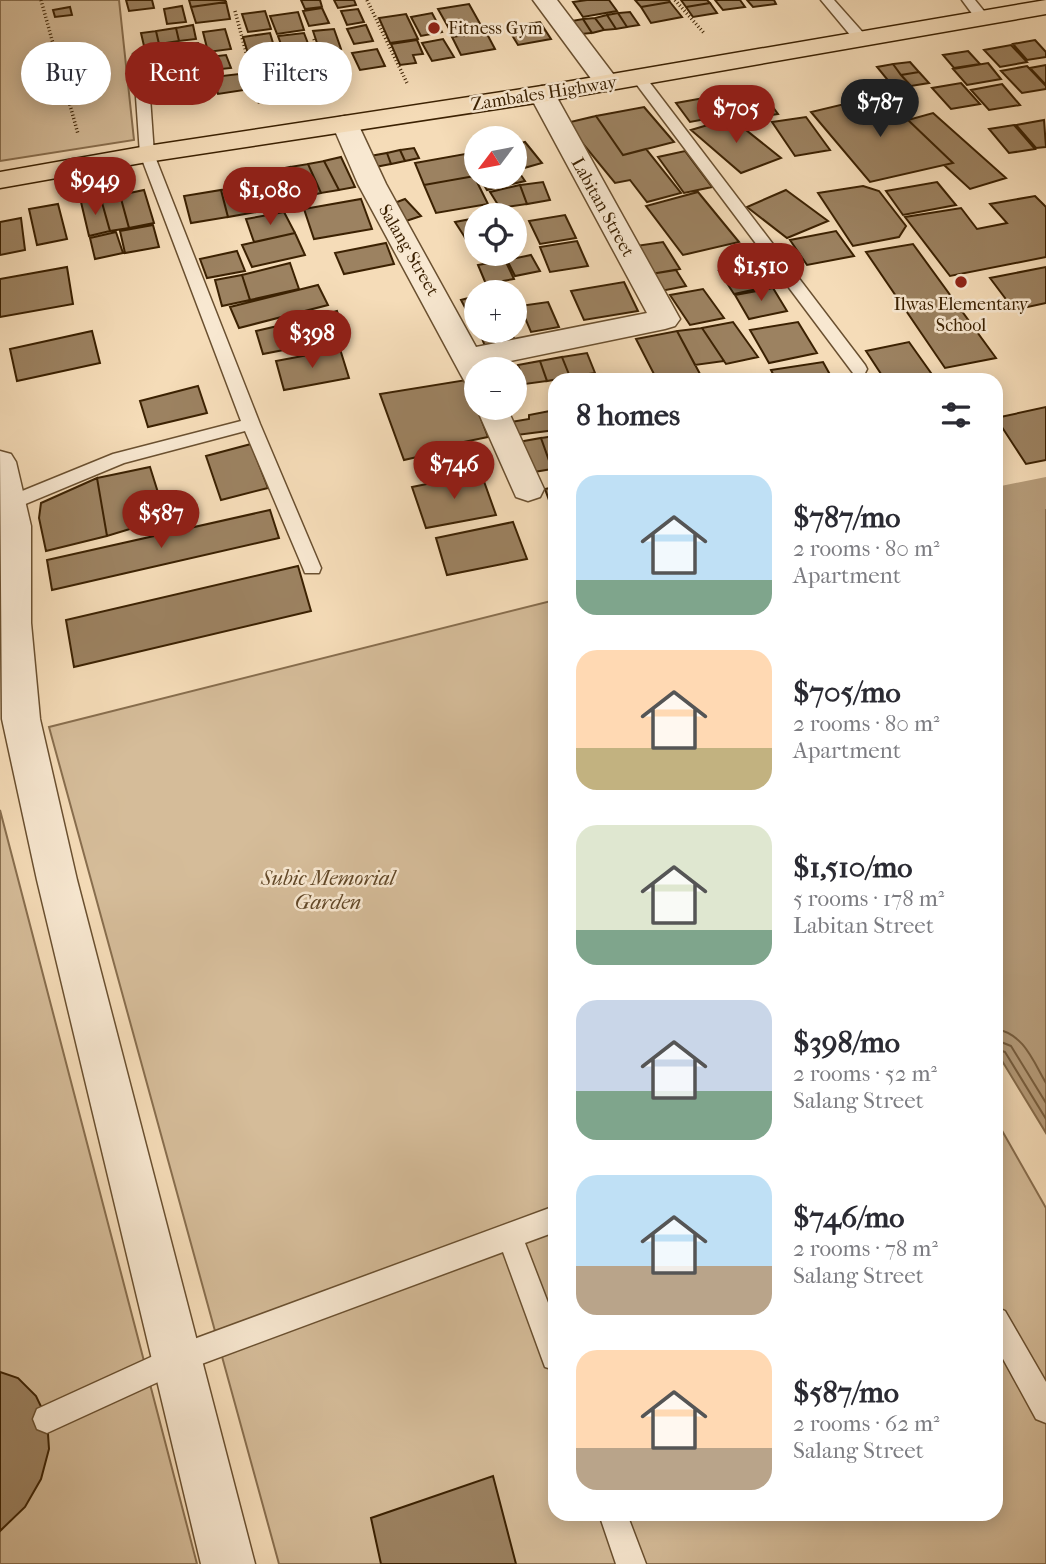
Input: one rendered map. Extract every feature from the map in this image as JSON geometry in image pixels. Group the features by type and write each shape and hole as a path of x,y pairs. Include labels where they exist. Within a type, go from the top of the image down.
{"main road":[{"name":"Zambales Highway","path":"0,180 146,154 542,94 861,39 975,8 1046,7"}],"street":[{"path":"545,0 607,83"},
{"name":"Labitan Street","path":"512,357 665,319 542,94"},
{"name":"Salang Street","path":"345,124 389,216 467,357"},
{"path":"496,420 528,489"},
{"path":"0,462 14,526 13,623 21,719 57,880 228,1564"}],"lane":[{"path":"827,0 861,39"},
{"path":"639,78 859,369"},
{"path":"143,105 146,154 251,424 312,568"},
{"path":"10,503 119,458 251,424"},
{"path":"47,1419 176,1360 548,1222"},
{"path":"510,1236 548,1338"},
{"path":"1003,1332 1046,1409"},
{"path":"616,1521 631,1564"}],"path":[{"path":"41,0 87,165"},
{"path":"367,0 421,112"},
{"path":"234,11 269,136"},
{"path":"314,39 345,124"}],"green space":[{"path":"0,0 119,0 125,56 125,105 130,105 134,140 0,161"},
{"name":"Subic Memorial Garden","path":"548,602 548,1521 1003,1521 1003,1132 1046,1208 1046,1564 279,1564 49,727"},
{"path":"0,810 197,1564 0,1564"}],"water":[{"path":"1046,504 1046,1133 1003,1062 1003,512"}],"building":[{"path":"126,0 152,0 154,8 129,11"},
{"path":"189,0 225,0 226,2 191,7"},
{"path":"301,0 320,0 322,7 305,9"},
{"path":"334,0 354,0 356,5 338,8"},
{"path":"609,0 617,11 583,17 573,2"},
{"path":"635,0 669,0 670,2 641,7"},
{"path":"681,0 707,0 710,3 686,7"},
{"path":"715,0 740,0 745,7 723,10"},
{"path":"747,0 774,0 776,4 753,7"},
{"path":"226,2 230,19 196,23 191,7"},
{"path":"670,2 682,17 651,23 641,7"},
{"path":"710,3 717,13 693,17 686,7"},
{"path":"469,4 483,29 452,34 438,9"},
{"path":"182,6 186,22 167,24 164,9"},
{"path":"70,7 72,15 55,17 53,10"},
{"path":"322,8 329,23 309,26 303,11"},
{"path":"358,9 364,22 347,25 341,11"},
{"path":"265,11 271,29 248,32 242,14"},
{"path":"298,12 304,30 277,34 270,16"},
{"path":"630,12 639,25 627,27 618,13"},
{"path":"432,13 442,32 421,36 411,17"},
{"path":"618,13 627,27 616,29 607,15"},
{"path":"406,14 418,39 390,43 379,18"},
{"path":"607,15 616,29 604,30 595,18"},
{"path":"595,18 604,30 592,33 583,19"},
{"path":"583,19 592,33 581,34 572,21"},
{"path":"540,22 551,39 518,45 507,27"},
{"path":"193,25 196,39 179,41 176,28"},
{"path":"366,25 373,41 354,44 347,29"},
{"path":"176,28 179,41 159,42 156,31"},
{"path":"225,29 231,49 224,50 224,42 206,42 203,32"},
{"path":"334,29 339,42 317,42 313,31"},
{"path":"156,31 159,42 143,42 141,33"},
{"path":"486,32 495,49 461,55 452,37"},
{"path":"270,33 273,42 244,42 243,37"},
{"path":"304,33 307,42 280,42 278,36"},
{"path":"443,39 454,57 432,61 422,43"},
{"path":"417,40 423,54 413,55 416,63 400,65 391,44"},
{"path":"1035,40 1046,52 1046,57 1027,60 1013,44"},
{"path":"1011,45 1027,62 1000,67 984,50"},
{"path":"377,49 385,66 360,70 352,53"},
{"path":"968,51 980,64 954,68 943,55"},
{"path":"226,55 231,68 224,69"},
{"path":"910,62 919,72 901,75 893,64"},
{"path":"988,63 1001,79 967,85 953,69"},
{"path":"893,64 911,86 895,89 877,67"},
{"path":"1046,65 1046,85 1030,68"},
{"path":"1027,66 1046,89 1022,93 1001,71"},
{"path":"919,72 929,83 911,86 901,75"},
{"path":"238,74 238,91 224,93 224,76"},
{"path":"961,83 980,104 951,109 932,88"},
{"path":"1002,84 1020,105 989,110 971,90"},
{"path":"758,88 767,99 736,104 728,93"},
{"path":"726,94 738,113 690,122 676,103"},
{"path":"882,95 953,163 870,182 811,112"},
{"path":"767,99 778,114 747,119 736,104"},
{"path":"644,107 674,142 623,155 596,116"},
{"path":"933,113 1006,178 970,189 944,165 953,163 908,120"},
{"path":"596,116 623,155 646,149 681,193 647,202 630,180 615,183 566,123"},
{"path":"806,117 830,150 795,156 772,122"},
{"path":"731,118 781,158 741,173 691,130"},
{"path":"1044,120 1046,147 1036,148 1016,125"},
{"path":"1014,125 1035,149 1009,153 989,129"},
{"path":"527,144 542,163 527,167"},
{"path":"414,148 419,158 405,161 400,150"},
{"path":"400,150 405,161 391,164 387,153"},
{"path":"685,151 712,187 684,193 658,157"},
{"path":"387,153 391,164 375,167 370,156"},
{"path":"464,154 464,178 424,185 415,163"},
{"path":"341,157 355,187 339,190 324,161"},
{"path":"324,161 339,190 321,193 308,164"},
{"path":"308,164 321,193 302,197 290,167"},
{"path":"290,167 302,197 283,201 271,171"},
{"path":"464,178 464,189 480,189 488,203 464,203 464,208 436,213 424,185"},
{"path":"543,182 550,200 527,204 521,189 527,189 527,184"},
{"path":"937,182 956,205 903,215 886,191"},
{"path":"254,185 262,211 228,217 221,190"},
{"path":"863,186 879,191 906,226 899,237 853,246 818,193"},
{"path":"521,189 527,203 497,203 490,192"},
{"path":"144,190 154,223 129,228 120,195"},
{"path":"221,190 228,217 191,223 184,196"},
{"path":"786,190 828,221 787,238 747,207"},
{"path":"698,192 739,242 683,255 646,206"},
{"path":"120,195 129,228 110,231 101,199"},
{"path":"1035,196 1046,207 1046,257 950,276 905,217 961,208 977,229 1007,223 990,204"},
{"path":"101,199 110,231 89,236 81,202"},
{"path":"361,199 372,229 314,239 304,209"},
{"path":"405,199 421,216 400,223 389,205"},
{"path":"58,204 67,239 37,245 29,209"},
{"path":"284,212 295,233 254,242 246,219"},
{"path":"565,215 576,238 540,244 529,221"},
{"path":"21,218 25,250 0,255 0,222"},
{"path":"464,220 464,236 455,222"},
{"path":"153,225 159,247 125,253 120,231"},
{"path":"836,231 854,256 807,265 790,240"},
{"path":"116,232 123,253 95,259 90,238"},
{"path":"295,233 305,255 252,267 242,245"},
{"path":"577,241 588,266 550,272 540,247"},
{"path":"663,242 680,269 651,274 636,246"},
{"path":"386,243 394,264 344,274 335,253"},
{"path":"913,244 996,358 945,368 866,252"},
{"path":"237,251 245,271 207,278 200,259"},
{"path":"531,255 540,271 515,276 510,266 527,266 527,256"},
{"path":"290,263 299,289 250,300 242,275"},
{"path":"756,263 771,286 734,294 719,271"},
{"path":"478,266 508,266 514,279 508,280 484,280"},
{"path":"67,267 73,304 0,317 0,279"},
{"path":"1046,267 1046,303 1014,310 990,278"},
{"path":"676,270 686,286 661,291 651,274"},
{"path":"242,275 250,300 222,306 215,280"},
{"path":"624,282 638,311 584,320 571,291"},
{"path":"318,285 328,305 239,328 230,307"},
{"path":"773,288 787,311 749,319 735,295"},
{"path":"703,289 724,318 690,325 670,295"},
{"path":"548,302 559,327 531,332 527,323 527,305"},
{"path":"337,311 345,336 304,346 295,322"},
{"path":"295,322 304,346 263,354 256,331"},
{"path":"733,322 758,357 726,364 702,328"},
{"path":"798,322 817,353 769,363 750,330"},
{"path":"702,328 724,361 695,365 677,331"},
{"path":"92,331 100,363 17,381 10,349"},
{"path":"677,331 699,373 653,373 636,339"},
{"path":"909,342 931,373 880,373 866,351"},
{"path":"340,349 349,378 284,390 276,361"},
{"path":"587,353 595,373 568,373 562,357"},
{"path":"562,357 568,373 548,373 547,381 540,361"},
{"path":"540,361 547,381 527,384 527,363"},
{"path":"823,362 829,373 772,373 771,370"},
{"path":"464,380 464,420 481,420 488,437 439,447 439,452 404,460 380,394"},
{"path":"198,386 207,413 148,427 140,401"},
{"path":"1046,407 1046,460 1026,464 1003,429 1003,416"},
{"path":"548,411 548,431 517,435 511,422 529,419 529,415"},
{"path":"548,437 548,458 541,438"},
{"path":"541,438 548,458 548,470 528,473 518,442"},
{"path":"251,444 268,488 221,500 206,456"},
{"path":"150,467 166,518 107,536 97,478"},
{"path":"481,473 496,515 426,528 412,487"},
{"path":"97,478 107,536 46,551 39,518 41,503"},
{"path":"270,510 279,538 52,590 47,560"},
{"path":"513,522 527,559 447,575 436,538"},
{"path":"298,566 311,611 74,667 66,620"},
{"path":"0,1372 18,1378 36,1396 47,1419 49,1449 41,1479 25,1507 0,1531"},
{"path":"493,1476 516,1564 381,1564 371,1518"}],"waterway":[{"path":"1003,502 1046,493"}],"place":[{"name":"Fitness Gym","path":"434,28"},
{"name":"Ilwas Elementary School","path":"961,282"}]}
